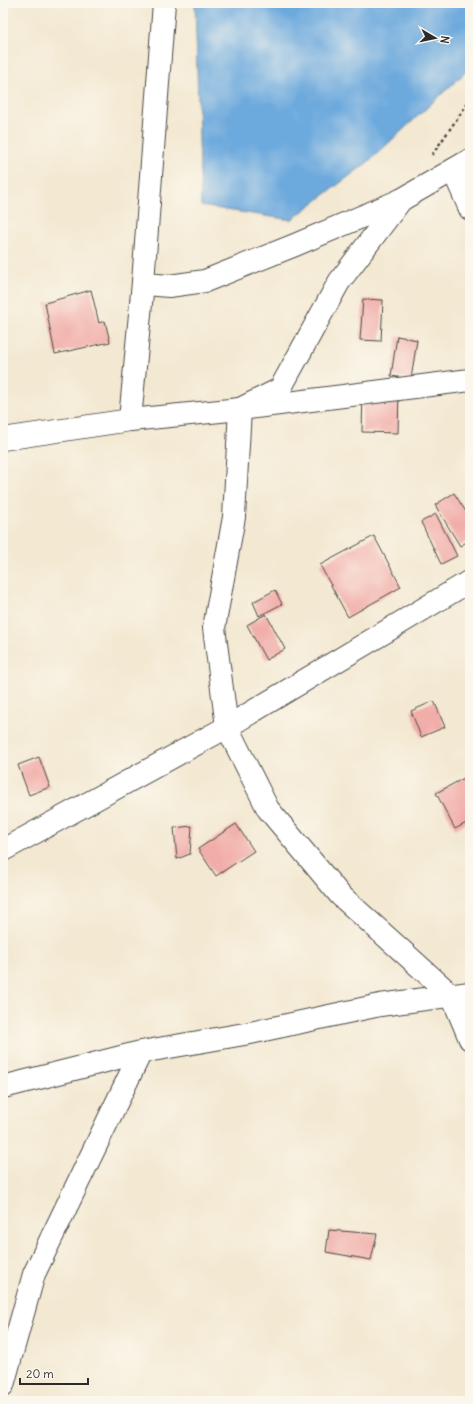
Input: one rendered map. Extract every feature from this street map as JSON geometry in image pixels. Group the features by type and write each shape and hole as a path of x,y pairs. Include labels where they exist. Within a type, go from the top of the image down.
{"street":[{"path":"130,420 143,282 164,3"},
{"path":"143,282 146,284 169,286 205,280 295,245 401,200 461,165 470,209"},
{"path":"240,409 280,389 339,282 401,200"},
{"path":"3,439 130,420 240,409 470,380"},
{"path":"240,409 234,516 214,628 227,727 268,809 340,895 461,994 470,1038"},
{"path":"3,850 227,727 470,581"},
{"path":"3,1087 141,1052 250,1033 380,1005 461,994"},
{"path":"3,1384 34,1274 141,1052"}],"path":[{"path":"431,156 470,100"}],"water":[{"path":"195,3 470,3 470,68 368,162 291,220 201,206"}],"building":[{"path":"91,290 99,323 105,321 110,342 55,354 45,303"},
{"path":"363,299 383,300 381,341 360,340"},
{"path":"397,336 417,340 411,379 391,376"},
{"path":"363,389 399,390 398,433 362,432"},
{"path":"454,493 470,518 470,540 460,546 435,505"},
{"path":"436,514 457,556 441,564 421,522"},
{"path":"374,536 401,587 348,617 320,565"},
{"path":"275,590 282,604 259,616 253,602"},
{"path":"266,614 285,649 266,660 247,625"},
{"path":"434,701 445,727 421,737 411,711"},
{"path":"39,757 50,787 29,795 18,765"},
{"path":"470,775 470,821 455,829 436,793"},
{"path":"236,824 254,851 216,876 198,849"},
{"path":"192,826 190,854 177,859 174,828"},
{"path":"329,1230 377,1234 371,1260 326,1252"}]}
